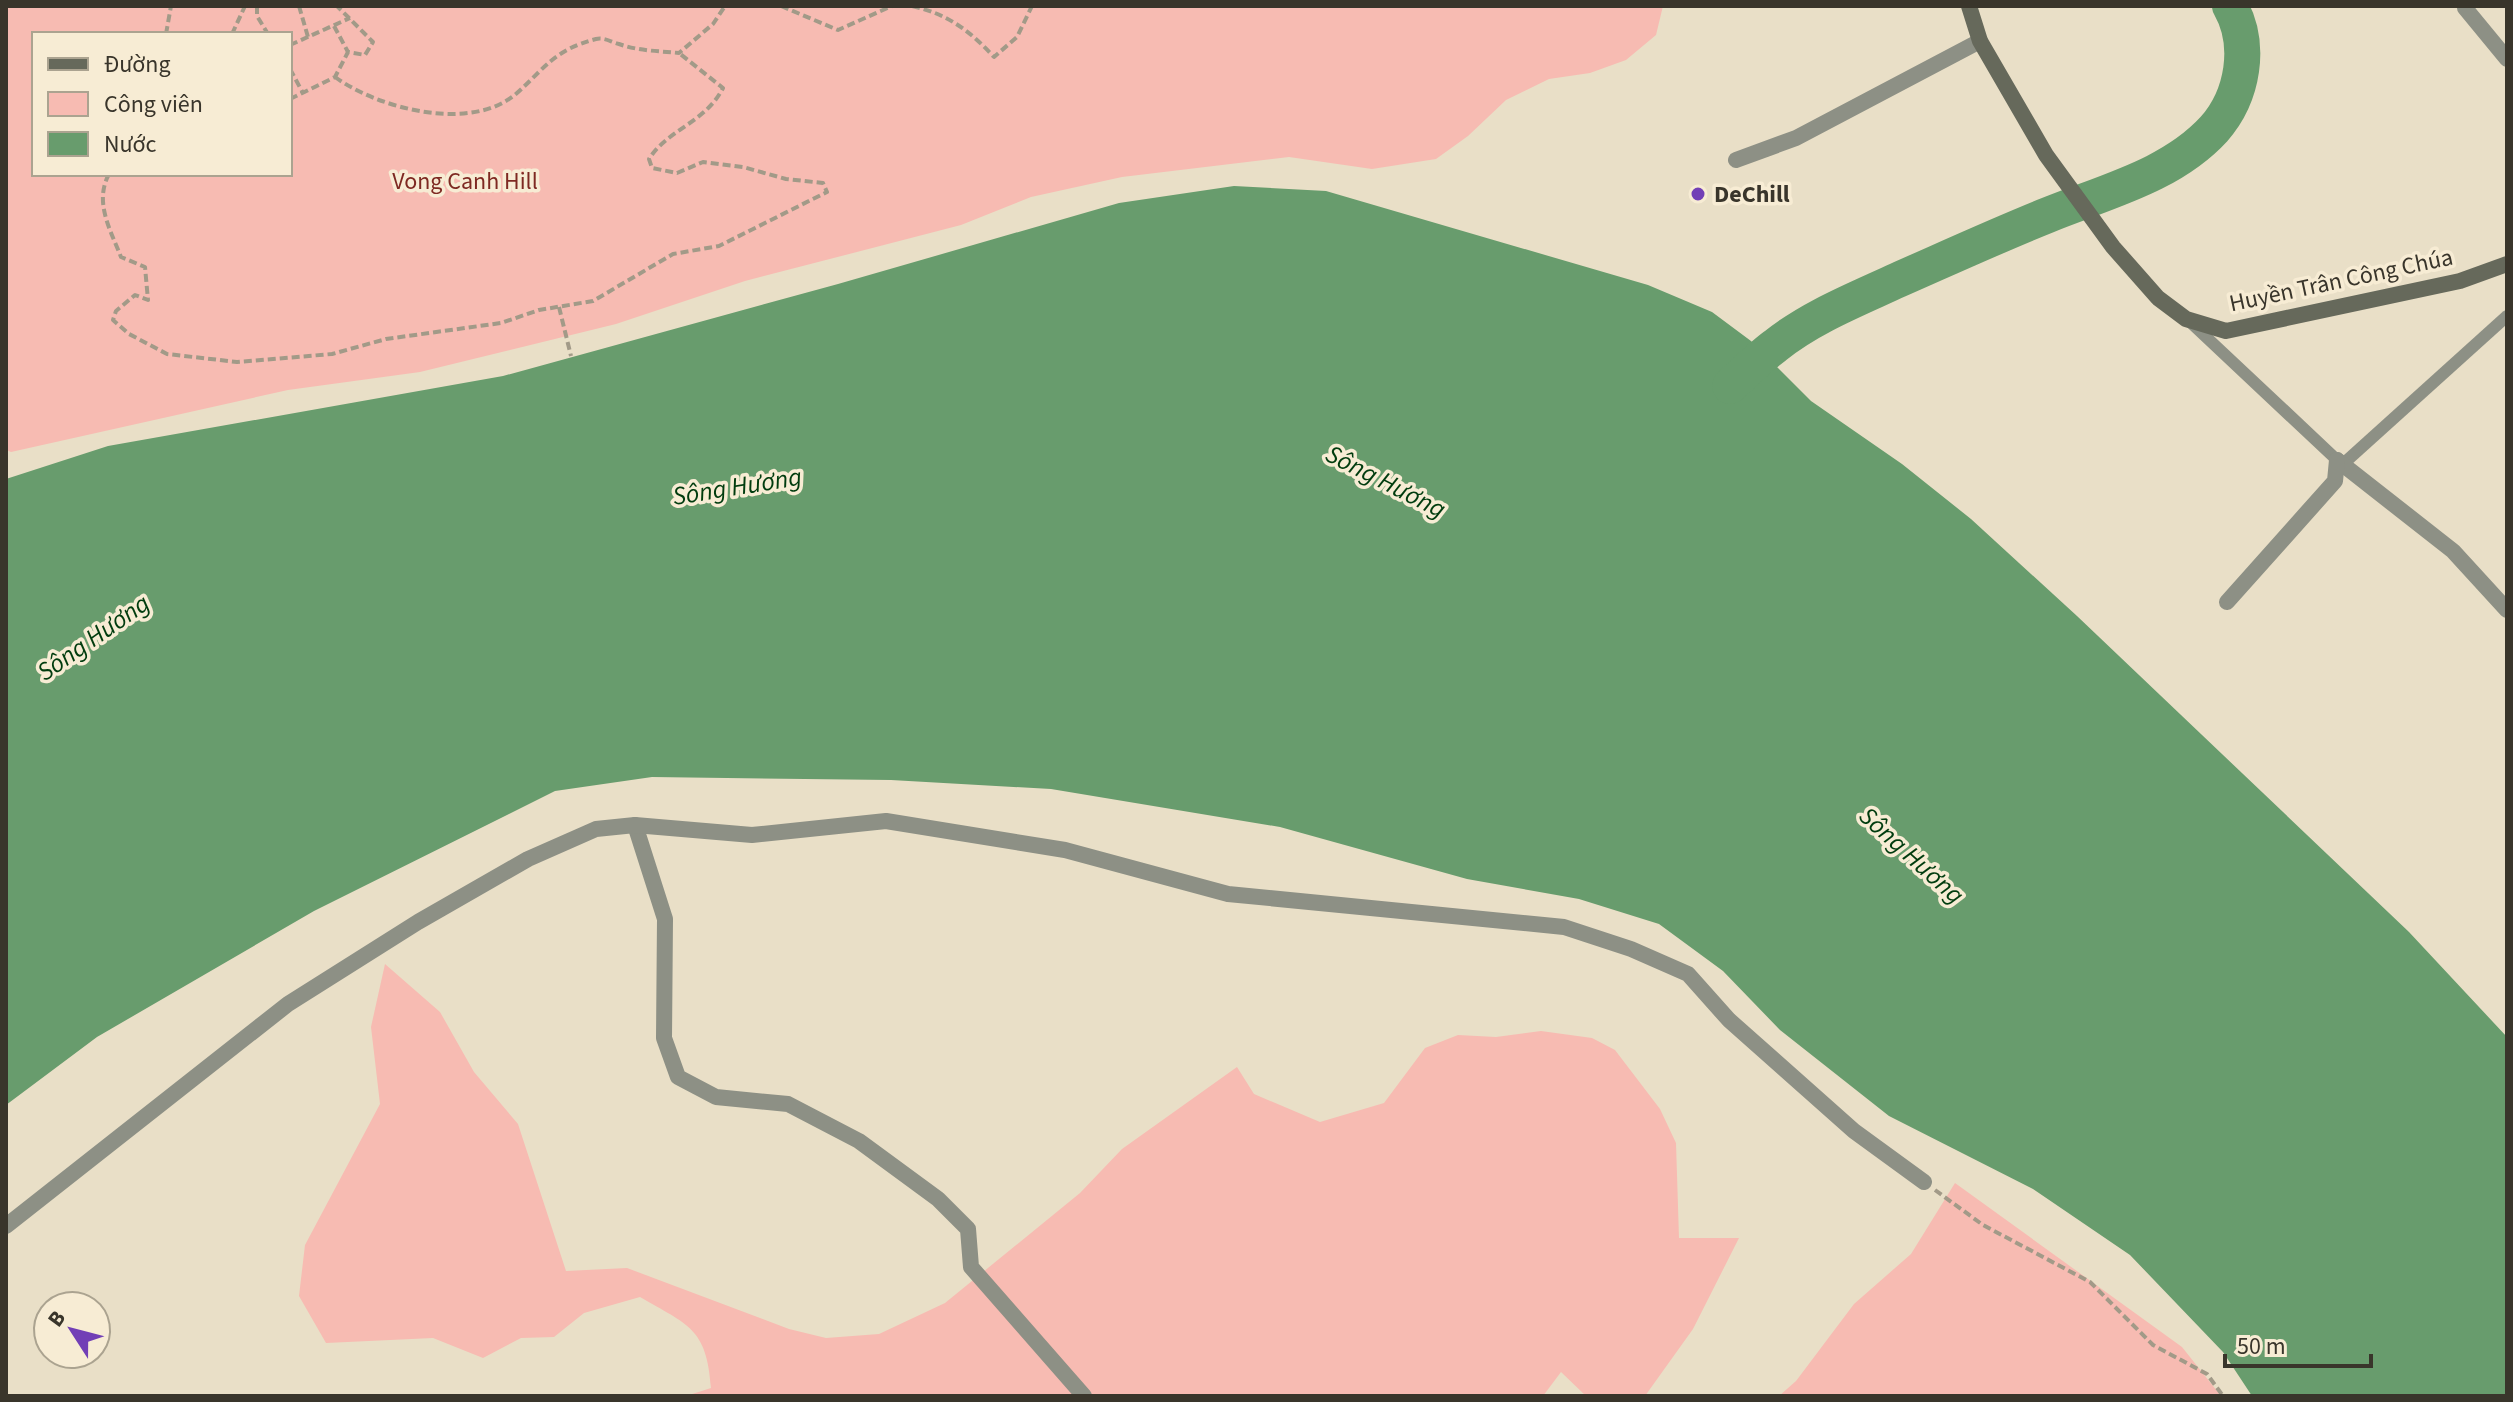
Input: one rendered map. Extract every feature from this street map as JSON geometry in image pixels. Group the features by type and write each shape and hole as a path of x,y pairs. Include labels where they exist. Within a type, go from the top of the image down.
{"street":[{"name":"Huyền Trân Công Chúa","path":"1969,6 1980,41 2046,155 2113,247 2158,298 2186,319 2226,331 2460,281 2507,264"},
{"path":"2465,8 2507,59"},
{"path":"1736,160 1796,138 1980,41"},
{"path":"2227,602 2335,481 2340,462 2453,551 2507,610"},
{"path":"6,1226 288,1004 418,922 528,859 596,829 635,825 752,835 886,821 1065,850 1228,894 1564,927 1631,949 1688,974 1740,1031 1854,1131 1924,1182"},
{"path":"635,825 665,919 664,1038 678,1077 716,1097 788,1104 859,1141 938,1199 968,1229 971,1267 1084,1396"}],"lane":[{"path":"2186,319 2340,462 2507,316"}],"path":[{"path":"166,32 171,6"},
{"path":"233,32 245,6"},
{"path":"257,6 265,32"},
{"path":"299,6 308,37"},
{"path":"337,6 373,42 365,55 348,52"},
{"path":"679,53 713,24 725,6"},
{"path":"781,6 838,30 892,6"},
{"path":"912,6 935,11 968,29 994,57 1017,37 1032,6"},
{"path":"292,44 351,17"},
{"path":"334,25 348,52"},
{"path":"108,176 101,191 105,217 121,257 145,267 148,300 135,295 116,311 113,320 129,334 167,354 237,362 332,354 386,339 501,323 593,301 673,254 719,246 827,192 823,183 786,179 743,167 703,162 677,173 652,168 649,159 656,148 713,107 723,88 679,53 628,47 600,38 568,48 534,73 516,93 486,112 389,106 357,93 335,77"},
{"path":"292,98 335,77 348,52"},
{"path":"292,73 303,93"},
{"path":"559,307 571,356"},
{"path":"1924,1182 1983,1225 2090,1282 2153,1345 2207,1374 2223,1396"}],"green space":[{"name":"Vong Canh Hill","path":"6,6 1663,6 1656,35 1626,60 1590,73 1549,79 1506,100 1468,136 1436,159 1372,169 1289,157 1122,177 1031,197 961,225 745,281 616,324 420,372 288,390 11,452 6,450"},
{"path":"385,964 440,1012 474,1072 518,1124 566,1271 627,1268 789,1329 826,1338 879,1334 945,1303 1080,1193 1122,1149 1237,1067 1254,1094 1320,1122 1384,1103 1425,1048 1458,1035 1496,1037 1541,1031 1592,1038 1615,1050 1660,1109 1676,1143 1679,1238 1739,1238 1693,1329 1645,1396 1586,1396 1561,1372 1543,1396 686,1396 711,1388 705,1352 692,1330 683,1322 640,1297 584,1313 554,1337 521,1338 483,1358 433,1338 326,1343 299,1296 305,1245 380,1104 371,1027"},
{"path":"1955,1183 2182,1347 2221,1396 1779,1396 1796,1381 1854,1304 1911,1254"}],"water":[{"name":"Sông Hương","path":"1234,186 1326,191 1648,285 1712,312 1751,341 1811,401 1902,464 1971,519 2077,616 2409,932 2507,1037 2507,1396 2252,1396 2223,1352 2130,1255 2033,1189 1889,1116 1780,1030 1723,971 1659,924 1579,899 1467,879 1280,827 1051,789 891,780 652,777 555,791 314,911 97,1037 6,1105 6,479 108,446 503,376 1119,203"}],"waterway":[{"path":"1730,386 1763,355 1835,309 2010,230 2136,181 2178,159 2197,145 2224,116 2238,86 2241,37 2230,6"}],"place":[{"name":"DeChill","path":"1698,194"}]}
